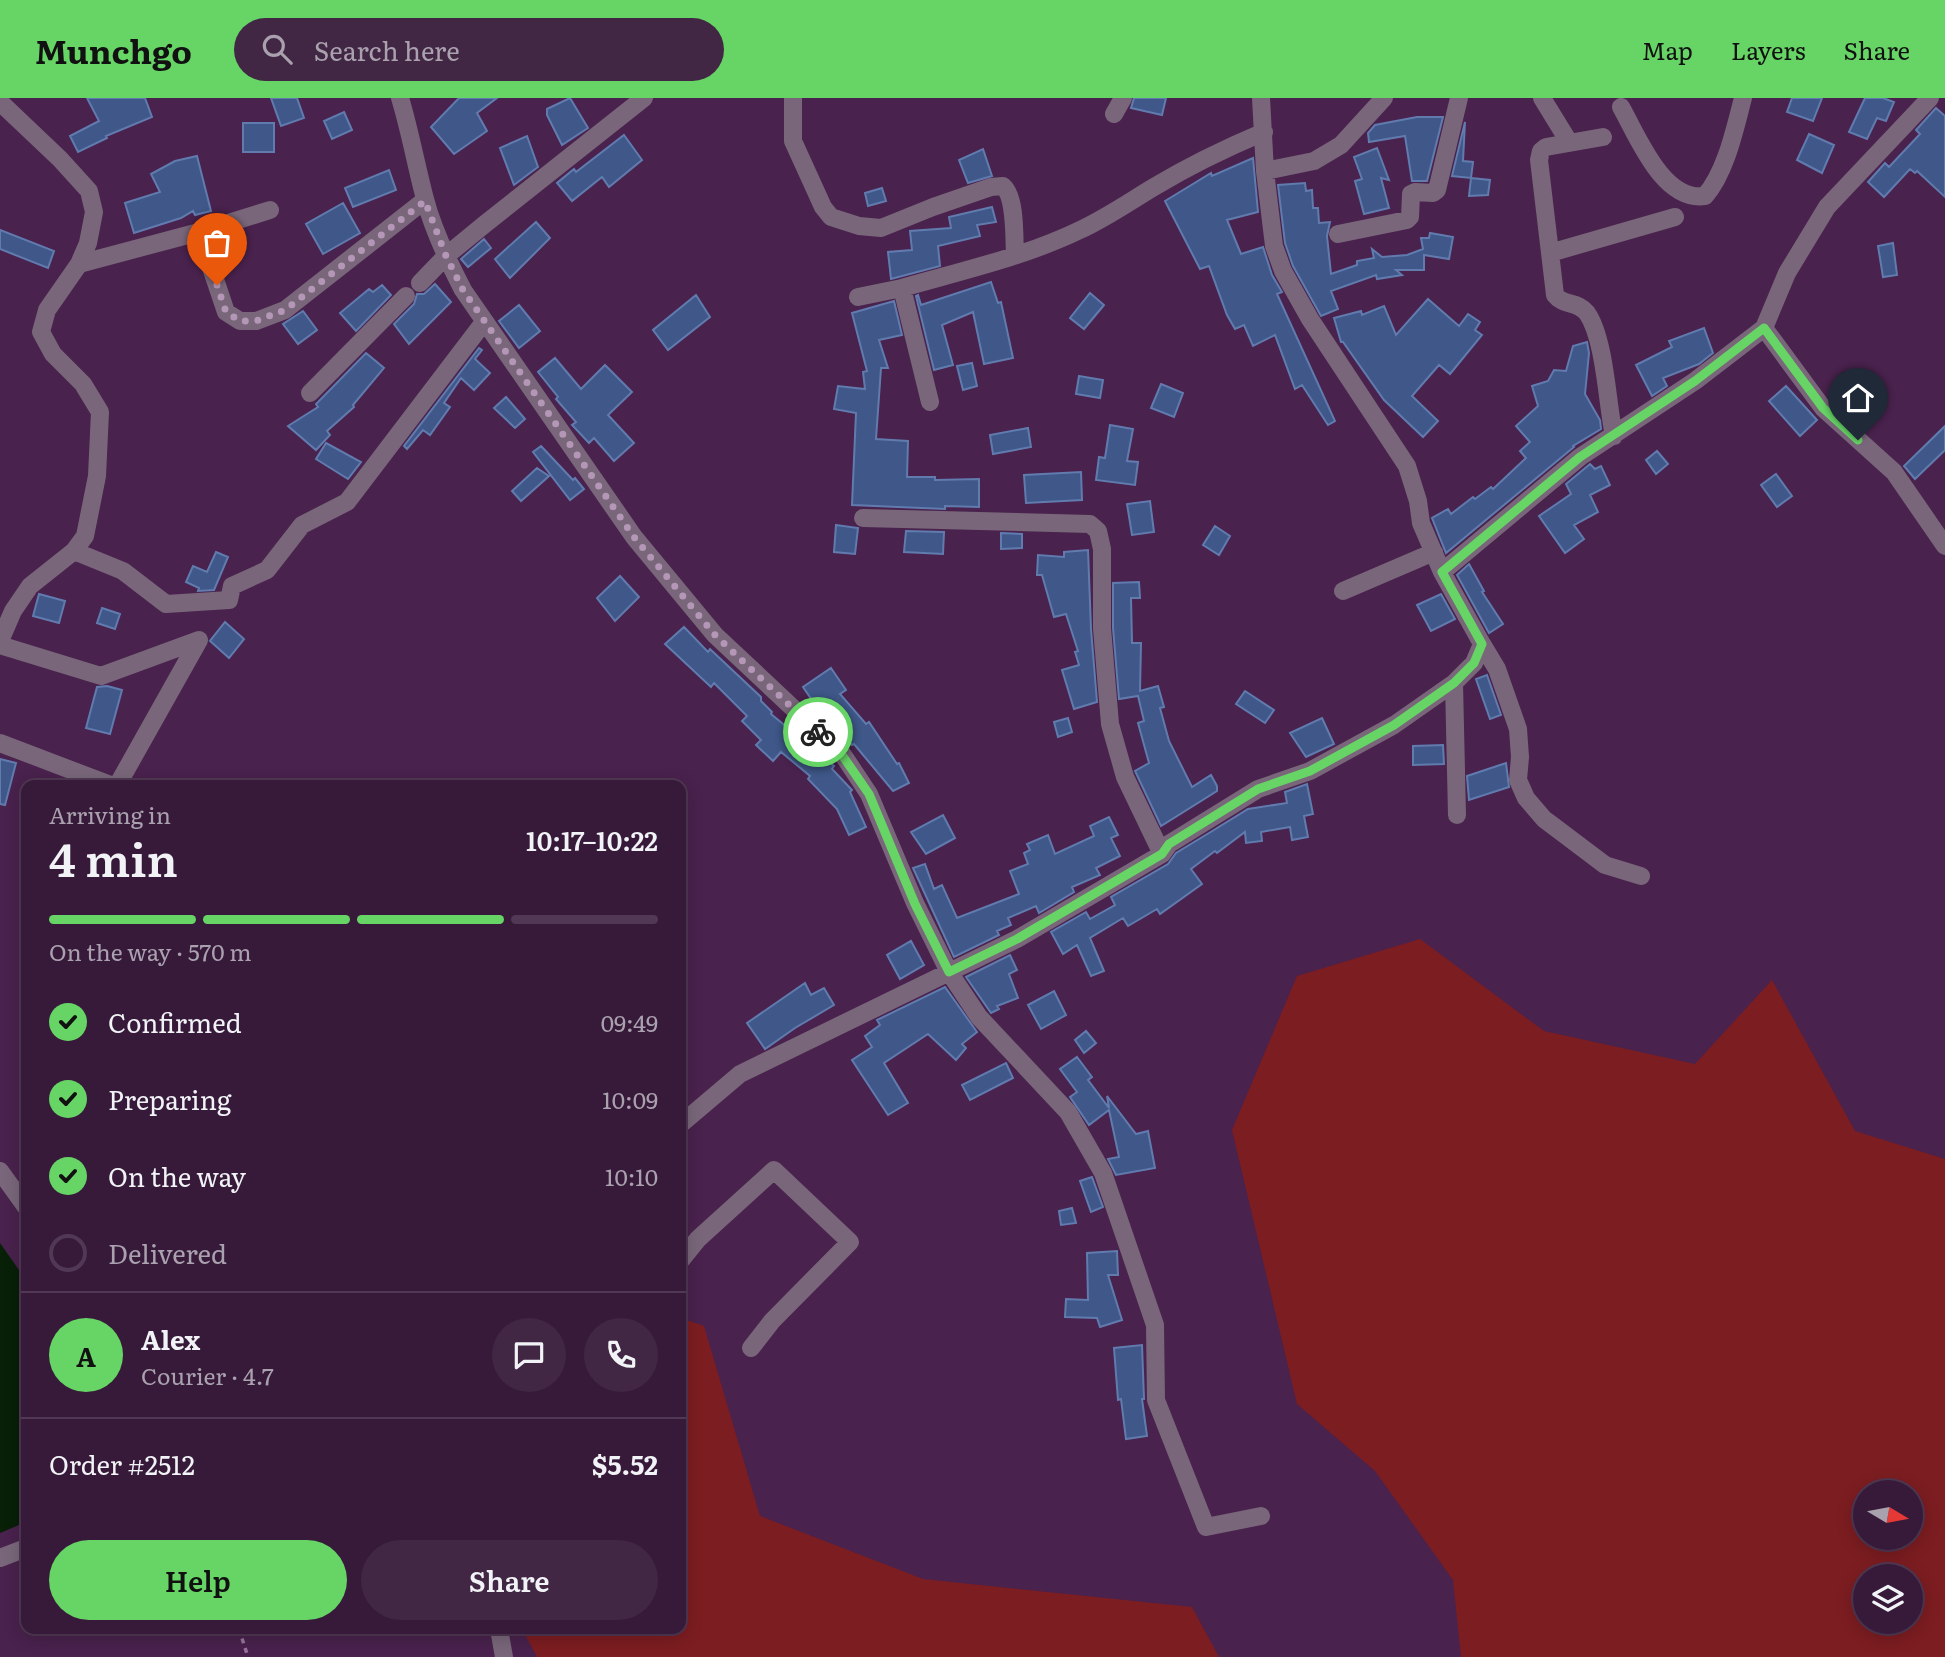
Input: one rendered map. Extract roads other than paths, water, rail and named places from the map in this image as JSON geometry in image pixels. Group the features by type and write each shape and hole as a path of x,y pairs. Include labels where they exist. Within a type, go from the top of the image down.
{"street":[{"path":"400,98 411,133 425,201 446,256 463,290 634,537 715,635 842,755 869,794 915,904 949,972 979,1017 1068,1112 1103,1172 1155,1325 1156,1400 1206,1527 1261,1516"},
{"path":"420,283 446,256 644,98"},
{"path":"793,98 793,141 823,207 831,217 859,226 881,228 991,187 1003,186 1008,190 1011,200 1015,255"},
{"path":"1261,98 1265,171 1274,246 1283,271 1310,318 1407,466 1418,501 1421,523 1442,572 1497,669 1518,729 1518,780 1526,798 1544,819 1605,865 1641,876"},
{"path":"1265,171 1314,161 1341,145 1384,98"},
{"path":"1338,234 1407,220 1410,216 1411,194 1433,194 1437,190 1459,98"},
{"path":"1542,98 1569,142"},
{"path":"1621,107 1659,174 1668,184 1696,197 1705,196 1712,189 1731,144 1743,98"},
{"path":"1442,572 1580,457 1695,381 1764,328 1787,273 1827,207 1925,99"},
{"path":"0,103 60,159 89,191 94,212 88,243 79,264 47,310 41,332 53,354 83,383 100,412 97,476 85,536 74,551 30,586 13,611 0,643 101,676 199,640 118,780"},
{"path":"858,297 902,288 1015,255 1077,232 1229,146 1264,132"},
{"path":"1603,137 1546,147 1541,151 1539,160 1555,295 1563,302 1581,306 1588,314 1596,334 1614,436"},
{"path":"199,232 226,312 240,321 256,321 285,310 425,201"},
{"path":"79,264 270,210"},
{"path":"1550,253 1675,217"},
{"path":"902,288 930,402"},
{"path":"310,393 406,296"},
{"path":"74,551 123,571 166,604 229,600 232,586 267,570 302,525 347,502 484,321"},
{"path":"1764,328 1823,408 1894,472 1945,545"},
{"path":"863,518 1090,524 1098,531 1102,549 1102,628 1110,724 1125,777 1162,854"},
{"path":"1343,591 1434,552"},
{"path":"686,1120 740,1074 1017,939 1162,854 1169,844 1258,789 1310,771 1394,725 1454,683 1474,663 1482,644"},
{"path":"1454,683 1457,815"},
{"path":"0,743 99,780"},
{"path":"686,1254 698,1239 774,1170 850,1242 772,1321 751,1348"},
{"path":"0,1171 21,1199"},
{"path":"0,1558 21,1550"},
{"path":"500,1634 504,1657"}]}
